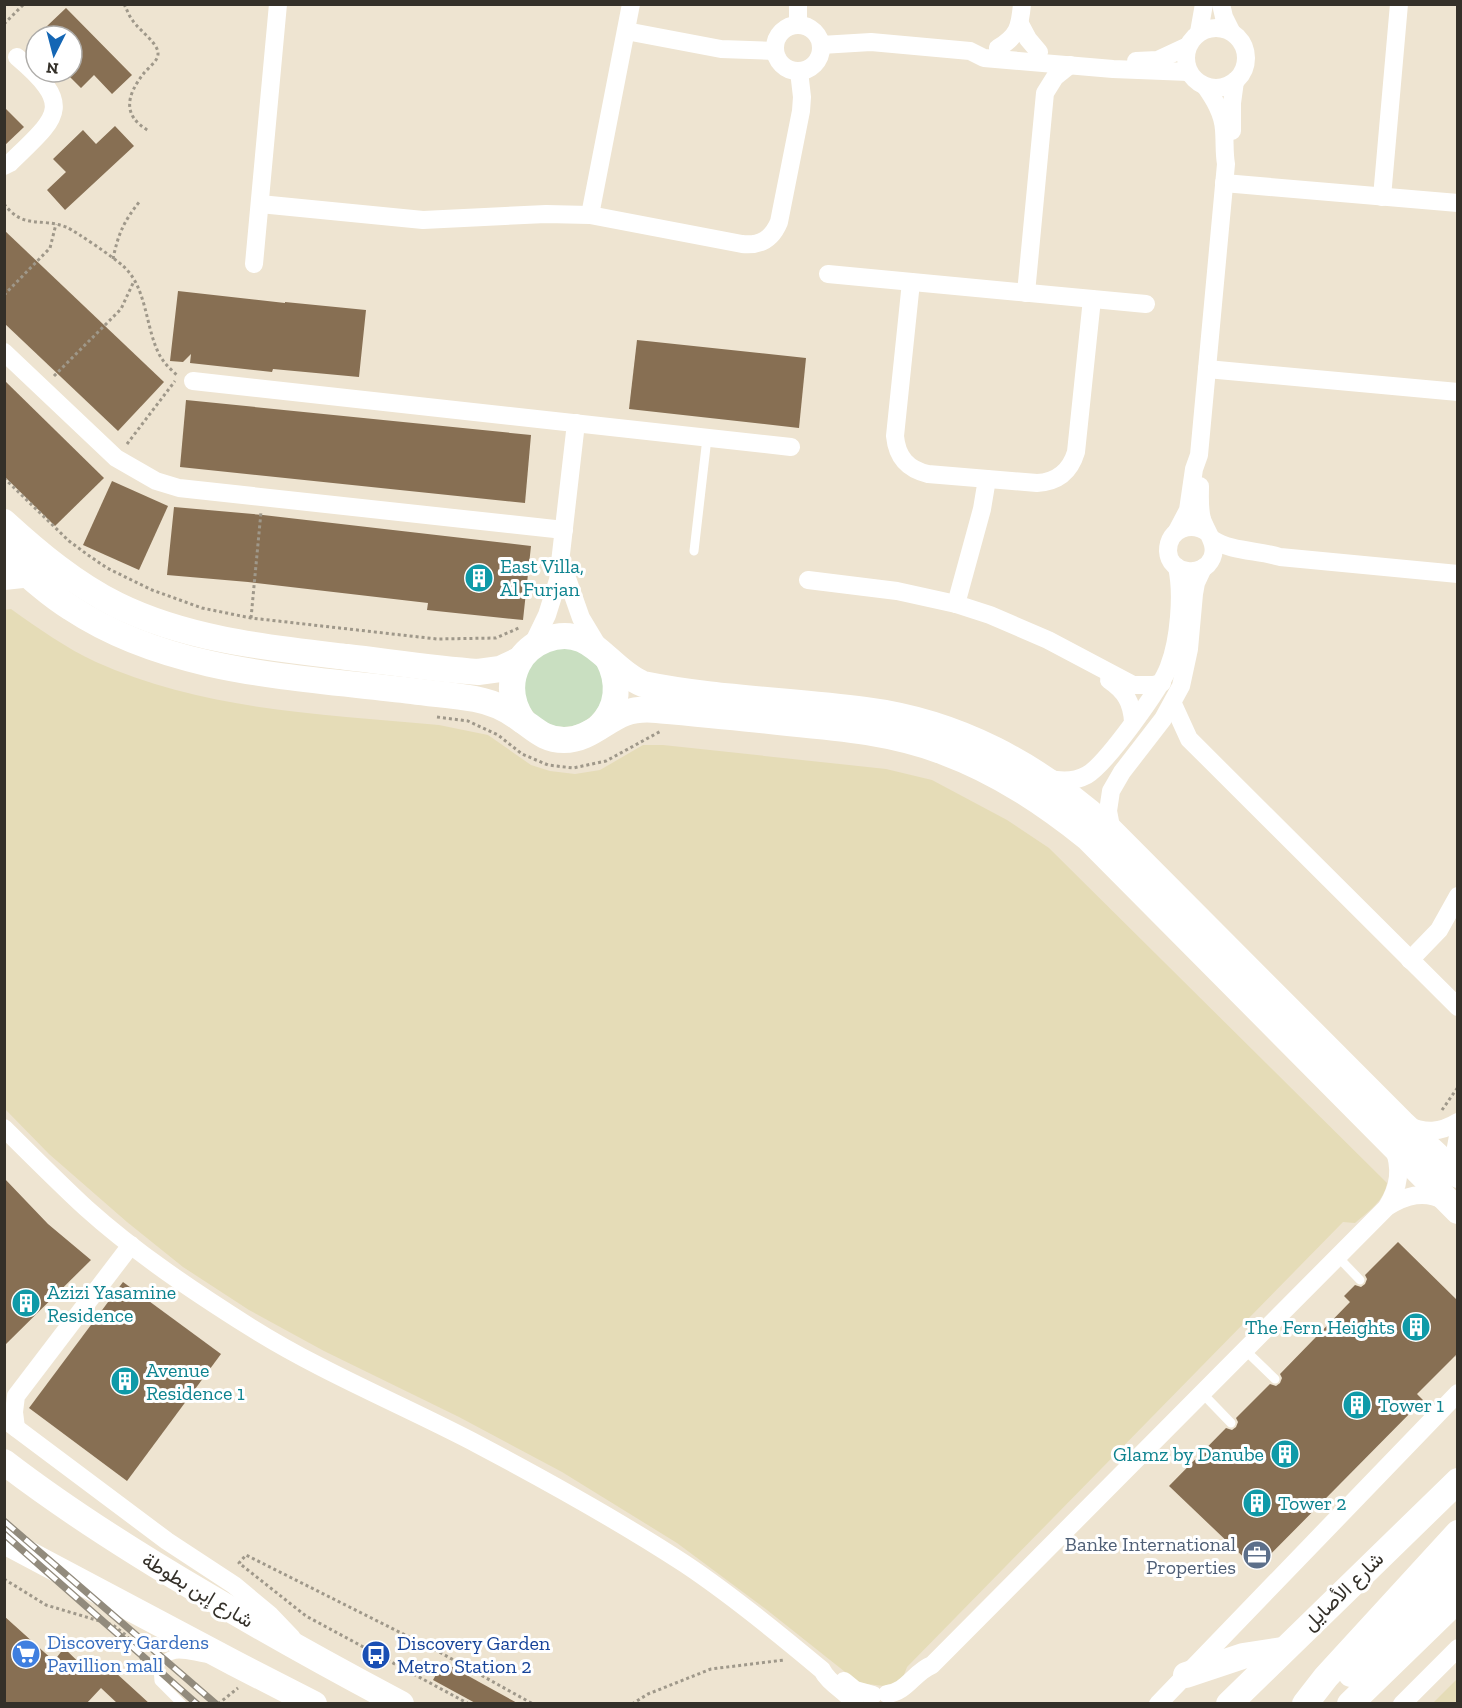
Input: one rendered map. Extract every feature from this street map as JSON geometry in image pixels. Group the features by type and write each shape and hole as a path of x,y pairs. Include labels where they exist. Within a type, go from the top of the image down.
{"street":[{"path":"254,264 278,4"},
{"path":"590,216 632,4"},
{"path":"798,4 798,24"},
{"path":"998,48 1012,38 1020,24 1022,4"},
{"path":"1112,832 1108,811 1111,791 1115,782 1173,704 1186,670 1196,584 1214,552 1200,507 1199,455 1225,173 1224,128 1222,117 1213,98 1205,86 1193,78 1185,59 1194,39 1204,4"},
{"path":"1221,4 1231,32"},
{"path":"1382,197 1399,4"},
{"path":"798,24 805,25 816,33 821,45 816,63 799,71 780,63 775,51 775,43 783,29 798,24"},
{"path":"1020,24 1028,39 1045,93 1026,293"},
{"path":"970,51 980,47 998,48 1070,65 1114,64 1158,60 1212,27 1225,29 1238,37 1246,51 1245,68 1235,81 1221,87 1205,86"},
{"path":"626,31 721,49 775,51"},
{"path":"821,45 871,42 970,51 984,58 1034,57 1189,72"},
{"path":"17,57 24,63"},
{"path":"1045,93 1055,77 1070,65"},
{"path":"260,204 423,220 546,214 590,216 750,245 765,241 771,236 779,222 801,111 799,71"},
{"path":"1225,173 1232,151 1232,103 1235,81"},
{"path":"4,166 10,163 52,119 53,96 45,84"},
{"path":"4,178 16,170 57,128 65,116 63,93 56,84"},
{"path":"1225,173 1382,197 1458,203"},
{"path":"828,274 1146,304"},
{"path":"911,282 895,436 899,454 911,467 919,471 987,479 1044,483 1059,477 1070,466 1076,452 1092,299"},
{"path":"4,352 116,458 148,477 179,488 564,530"},
{"path":"1207,369 1458,392"},
{"path":"193,381 791,447"},
{"path":"523,720 513,702 515,670 547,615 561,562 576,423"},
{"path":"1047,778 1066,781 1085,776 1093,771 1162,683 1171,663 1175,642 1180,586 1177,567 1169,556 1169,542 1188,510 1194,469 1199,455"},
{"path":"956,604 982,509 987,479"},
{"path":"4,522 50,563 78,583 118,606 207,636 265,648 478,672 500,669 550,638 572,637 583,639 631,679 652,686 867,710 905,717 979,741 1047,778 1078,801 1112,832 1397,1134 1455,1212"},
{"path":"1177,531 1189,526 1202,529 1227,547 1280,557 1458,574"},
{"path":"4,554 71,608 112,631 155,649 201,662 255,672 476,699 501,707 523,720 534,731 548,738 563,740 578,738 624,713 639,709 862,730 903,739 983,768 1029,794 1088,838 1397,1134 1458,1173"},
{"path":"1177,567 1193,572 1230,558 1280,557"},
{"path":"561,562 581,618 605,655 616,681 614,705 602,725 592,732"},
{"path":"4,581 32,578"},
{"path":"808,580 897,591 956,604 1048,640 1133,685 1162,683"},
{"path":"1087,661 1127,695 1131,704 1128,728 1142,747"},
{"path":"1173,704 1189,739 1458,1007"},
{"path":"1154,732 1172,733 1189,739"},
{"path":"1410,960 1439,930 1458,896"},
{"path":"1397,1134 1438,1131 1458,1122"},
{"path":"4,1128 86,1208 187,1286 286,1349 478,1445 645,1539 721,1590 808,1657 855,1704"},
{"path":"1387,1207 1398,1184 1397,1134"},
{"path":"1458,1136 1456,1159 1458,1173"},
{"path":"822,1670 832,1672 855,1690 880,1699 904,1688 920,1672 932,1665 1387,1207 1399,1200 1425,1194 1438,1197 1455,1212"},
{"path":"131,1245 10,1398 14,1412 10,1424 167,1540 234,1585 270,1615 310,1656"},
{"path":"1158,1704 1458,1393"},
{"name":"شارع إبن بطوطة","path":"4,1462 52,1499 139,1555 310,1656 401,1704"},
{"path":"4,1474 52,1499"},
{"name":"شارع الأصايل","path":"1229,1704 1458,1481"},
{"path":"1305,1704 1326,1677 1458,1533"},
{"path":"4,1541 21,1552 314,1704"},
{"path":"1321,1704 1458,1566"},
{"path":"1350,1704 1458,1599"},
{"path":"1402,1704 1458,1648"},
{"path":"1186,1674 1243,1656 1282,1650"},
{"path":"906,1704 910,1695 929,1674 932,1665"}],"lane":[{"path":"694,551 707,438"},
{"path":"1338,1257 1360,1280"},
{"path":"1245,1350 1275,1379"},
{"path":"1202,1393 1231,1423"},
{"path":"182,1704 158,1677 158,1667 165,1658 176,1654 234,1663"}],"path":[{"path":"4,24 24,4"},
{"path":"124,4 133,21 157,47 157,59 135,87 129,100 130,113 138,125 149,131"},
{"path":"112,259 118,236 126,219 140,201"},
{"path":"4,204 12,214 22,220 56,224 70,229 122,265 135,279 159,354 178,377 116,458"},
{"path":"4,295 50,248 56,224"},
{"path":"42,388 115,316 128,296 135,279"},
{"path":"4,478 69,541 107,568 177,600 224,613 437,639 496,638 547,615"},
{"path":"251,618 263,498"},
{"path":"434,716 468,721 498,735 522,754 548,765 573,768 606,761 665,729"},
{"path":"469,1704 306,1616 239,1563 246,1555 432,1648 533,1704"},
{"path":"4,1579 46,1605 113,1624 127,1636 152,1674"},
{"path":"632,1704 648,1694 711,1669 808,1657"},
{"path":"218,1704 237,1688 242,1688"}],"green space":[{"path":"564,647 579,650 592,659 601,672 604,687 601,702 592,715 579,724 564,727 549,724 536,715 527,702 524,687 527,672 536,659 549,650"}],"sand":[{"path":"11,609 85,657 137,678 179,691 265,708 439,725 488,735 531,765 550,771 575,774 600,770 643,745 663,745 886,769 932,780 1007,820 1049,848 1387,1183 1383,1195 1355,1223 1343,1222 907,1667 902,1680 884,1686 859,1683 677,1543 562,1472 459,1417 324,1351 249,1310 183,1267 49,1154 5,1109 4,610"},
{"path":"1457,1679 1457,1703 1433,1703"}],"building":[{"path":"66,8 82,24 49,24"},
{"path":"84,26 132,75 112,94 94,75 81,88 77,84 84,84"},
{"path":"4,107 24,127 4,146"},
{"path":"115,126 134,146 65,210 47,190 66,172 53,159 83,130 96,144"},
{"path":"4,230 164,382 118,431 4,323"},
{"path":"178,291 366,310 359,377 273,369 272,372 190,363 191,354 183,362 170,361"},
{"path":"637,340 806,358 799,428 629,409"},
{"path":"4,380 104,478 55,526 4,476"},
{"path":"186,400 531,435 525,503 180,467"},
{"path":"112,481 168,506 139,570 83,545"},
{"path":"174,507 531,546 523,620 427,610 428,603 167,575"},
{"name":"Azizi Yasamine Residence","path":"4,1178 48,1224 91,1260 4,1346"},
{"name":"Glamz by Danube","path":"1398,1242 1458,1301 1458,1353 1417,1394 1423,1400 1256,1569 1169,1486 1226,1428 1232,1430 1236,1427 1238,1422 1236,1418 1270,1384 1276,1386 1280,1383 1282,1378 1280,1374 1350,1302 1344,1296 1355,1285 1361,1287 1365,1284 1367,1279 1365,1275"},
{"name":"Avenue Residence 1","path":"123,1282 221,1354 127,1481 29,1408"},
{"name":"Discovery Gardens Pavillion mall","path":"4,1616 54,1661 64,1648 92,1675 104,1662 150,1704 118,1704 101,1688 86,1704 4,1704"},
{"path":"443,1662 519,1704 477,1704 433,1680"}],"railway":[{"path":"4,1521 216,1704"},
{"path":"4,1534 197,1704"}],"place":[{"name":"East Villa, Al Furjan","path":"479,578"},
{"name":"Azizi Yasamine Residence","path":"26,1303"},
{"name":"The Fern Heights","path":"1416,1327"},
{"name":"Avenue Residence 1","path":"125,1381"},
{"name":"Tower 1","path":"1357,1405"},
{"name":"Glamz by Danube","path":"1285,1454"},
{"name":"Tower 2","path":"1257,1503"},
{"name":"Banke International Properties","path":"1257,1555"},
{"name":"Discovery Gardens Pavillion mall","path":"26,1654"},
{"name":"Discovery Garden Metro Station 2","path":"376,1655"}]}
